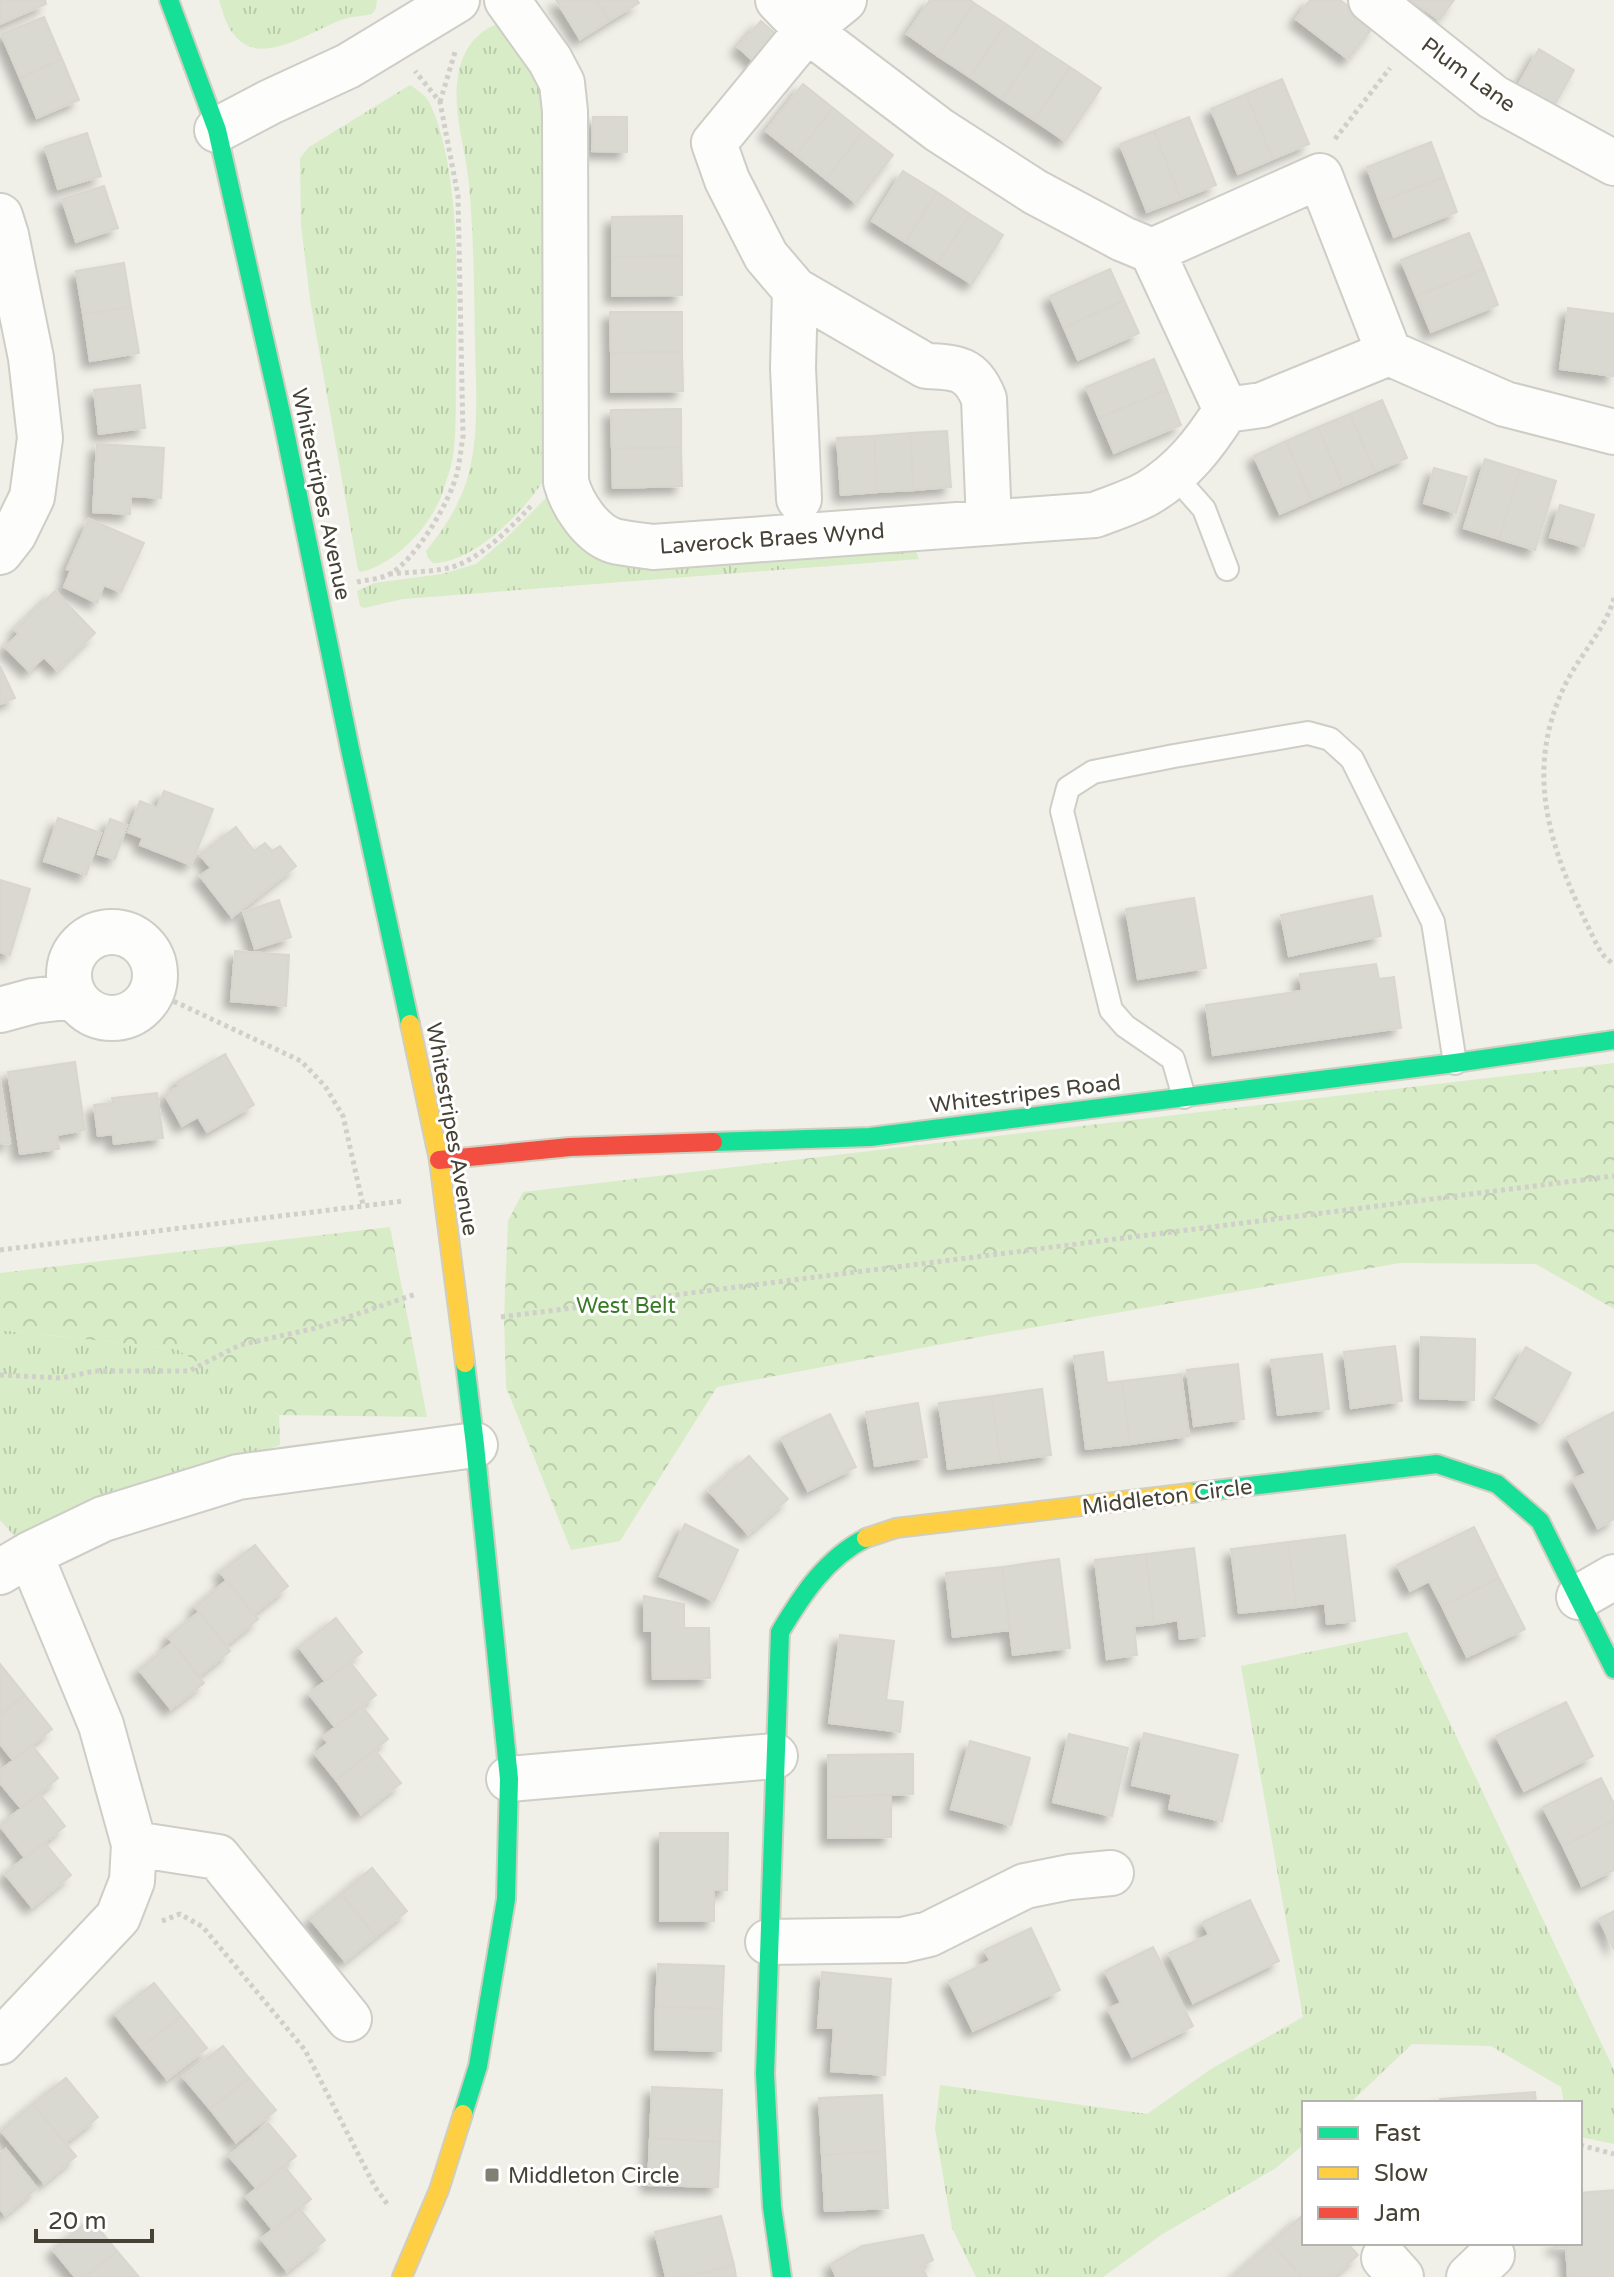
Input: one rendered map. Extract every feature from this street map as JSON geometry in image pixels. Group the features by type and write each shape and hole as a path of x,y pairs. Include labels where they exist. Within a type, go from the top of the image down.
{"street":[{"name":"Whitestripes Avenue","path":"169,0 217,130 283,422 439,1160 475,1445 509,1779 506,1899 478,2066 439,2190 402,2277"},
{"path":"217,130 348,66 457,0"},
{"name":"Laverock Braes Wynd","path":"507,0 550,60 562,83 565,111 566,482 570,496 589,523 611,540 653,547 1095,515 1147,493 1174,475 1203,445 1226,410"},
{"path":"844,0 792,15 714,143 727,180 766,256 795,290 926,366 948,366 968,373 978,384 984,399 989,523"},
{"name":"Plum Lane","path":"1371,0 1493,97 1614,163"},
{"path":"792,15 939,130 1035,192 1152,251 1226,410 1262,405 1389,353"},
{"path":"1152,251 1320,176 1389,353 1505,404 1614,432"},
{"path":"0,216 31,358 40,438 32,497 14,534 0,552"},
{"path":"795,290 793,368 799,499"},
{"path":"118,932 133,937 145,947 153,960 156,976 152,991 145,1003 134,1012 107,1018 94,1014 74,996 69,980 70,965 87,939 102,933 118,932"},
{"path":"0,1010 33,1001 74,996"},
{"name":"Whitestripes Road","path":"439,1160 570,1147 870,1137 1614,1040"},
{"path":"0,2042 118,1917 132,1881 134,1844 101,1725 15,1563 103,1519 238,1477 475,1445"},
{"name":"Middleton Circle","path":"782,2277 772,2207 765,2074 780,1632 802,1593 831,1560 862,1540 896,1528 1437,1464 1497,1484 1540,1521 1596,1587 1614,1669"},
{"path":"509,1779 775,1756"},
{"path":"134,1844 218,1857 349,2019"},
{"path":"768,1942 903,1940 929,1934 1025,1886 1111,1873"}],"lane":[{"path":"1174,475 1204,509 1227,569"},
{"path":"1184,1097 1173,1059 1125,1026 1111,1010 1062,811 1068,788 1093,772 1308,733 1330,739 1352,759 1433,922 1455,1063"}],"path":[{"path":"1320,176 1327,149 1416,36"},
{"path":"388,574 408,558 444,506 457,474 463,436 458,196 440,102 390,40"},
{"path":"317,591 388,574 456,566 491,544 539,498 566,460"},
{"path":"1614,598 1604,624 1572,671 1554,709 1544,770 1548,824 1556,852 1598,947 1614,965"},
{"path":"152,991 301,1061 325,1086 343,1116 363,1205"},
{"path":"460,1323 1614,1176"},
{"path":"0,1250 363,1205 416,1200 445,1202"},
{"path":"0,1375 61,1378 95,1371 189,1371 240,1345 316,1328 417,1294"},
{"path":"118,1917 132,1932 180,1914 203,1927 305,2050 375,2187 416,2247"},
{"path":"1582,2146 1614,2154"}],"green space":[{"path":"219,0 377,0 372,14 348,18 286,44 255,48 242,42 230,29"},
{"path":"495,25 508,37 544,90 548,473 528,502 499,531 466,554 433,563 426,551 449,518 466,483 475,432 472,224 457,104 458,76 470,45"},
{"path":"410,85 431,106 441,133 452,197 457,299 453,453 442,494 420,531 398,553 361,572 358,570 310,299 301,225 300,158 309,147"},
{"path":"554,490 568,519 914,547 919,559 403,599 364,608 360,606 357,591 374,583 442,574 476,564"},
{"name":"West Belt","path":"1614,1063 1614,1309 1536,1264 1400,1263 717,1387 620,1541 571,1550 506,1387 504,1317 508,1221 523,1192"},
{"path":"390,1227 427,1417 279,1415 177,1349 0,1330 0,1273"},
{"path":"0,1330 177,1349 279,1415 280,1445 16,1538 0,1520"},
{"path":"1407,1632 1614,2070 1614,2144 1582,2137 1582,2101 1564,2101 1561,2087 1491,2046 1412,2044 1352,2101 1302,2101 1302,2146 1276,2168 1161,2235 1103,2277 976,2277 952,2228 935,2129 940,2085 1147,2114 1211,2069 1303,2017 1241,1666"}],"building":[{"path":"0,0 45,0 46,4 0,24"},
{"path":"556,0 596,0 609,21 580,39"},
{"path":"596,0 637,0 639,3 609,21"},
{"path":"930,0 970,0 974,3 938,56 907,34"},
{"path":"1310,0 1340,0 1374,26 1348,59 1296,19"},
{"path":"1411,0 1454,0 1439,20"},
{"path":"974,3 1006,24 970,77 938,56"},
{"path":"44,17 62,59 20,78 1,34"},
{"path":"761,21 786,43 762,69 738,47"},
{"path":"1006,24 1038,46 1002,99 970,77"},
{"path":"1038,46 1070,67 1034,120 1002,99"},
{"path":"1539,49 1574,70 1555,104 1519,84"},
{"path":"62,59 79,100 37,118 20,78"},
{"path":"1070,67 1101,88 1065,141 1034,120"},
{"path":"1282,79 1309,144 1273,159 1246,94"},
{"path":"803,84 833,108 796,155 766,131"},
{"path":"1246,94 1273,159 1238,174 1211,109"},
{"path":"833,108 863,132 826,179 796,155"},
{"path":"593,117 627,117 627,152 592,151"},
{"path":"1189,117 1216,185 1181,199 1154,131"},
{"path":"1154,131 1181,199 1147,212 1120,144"},
{"path":"863,132 893,155 856,203 826,179"},
{"path":"87,133 101,176 58,189 45,147"},
{"path":"1431,142 1444,177 1380,202 1367,167"},
{"path":"903,171 937,192 905,242 872,221"},
{"path":"1444,177 1457,212 1394,237 1380,202"},
{"path":"104,186 118,228 76,242 62,199"},
{"path":"937,192 970,214 938,263 905,242"},
{"path":"970,214 1003,235 972,284 938,263"},
{"path":"682,216 682,256 612,257 612,217"},
{"path":"1469,233 1484,269 1416,296 1401,260"},
{"path":"682,256 682,295 612,296 612,257"},
{"path":"124,263 131,307 83,314 76,271"},
{"path":"1110,269 1124,300 1064,328 1050,296"},
{"path":"1484,269 1498,305 1431,332 1416,296"},
{"path":"1124,300 1139,333 1078,360 1064,328"},
{"path":"131,307 139,353 90,361 83,314"},
{"path":"1568,308 1614,314 1614,376 1560,369"},
{"path":"610,312 682,312 682,352 611,353"},
{"path":"682,352 683,391 611,392 611,353"},
{"path":"1154,359 1167,390 1099,418 1086,387"},
{"path":"140,385 145,428 99,434 94,390"},
{"path":"1167,390 1181,425 1114,453 1099,418"},
{"path":"1382,400 1407,458 1375,472 1350,414"},
{"path":"681,409 681,447 612,449 611,410"},
{"path":"1350,414 1375,472 1343,486 1318,427"},
{"path":"1318,427 1343,486 1311,500 1286,441"},
{"path":"947,431 951,487 914,490 910,433"},
{"path":"910,433 914,490 877,492 874,436"},
{"path":"874,436 877,492 841,495 837,438"},
{"path":"1286,441 1311,500 1280,514 1254,456"},
{"path":"97,444 164,448 161,498 131,496 130,514 93,512"},
{"path":"681,447 682,486 613,488 612,449"},
{"path":"1485,459 1520,470 1499,539 1464,528"},
{"path":"1434,468 1467,477 1456,513 1424,503"},
{"path":"1520,470 1556,481 1535,550 1499,539"},
{"path":"1560,505 1594,515 1584,547 1550,537"},
{"path":"89,519 144,543 121,592 104,585 97,603 64,587 71,570 67,569"},
{"path":"55,591 95,633 57,670 44,657 29,671 5,647 19,634 15,630"},
{"path":"0,666 15,698 0,704"},
{"path":"164,791 213,809 191,865 140,845 143,838 128,832 140,801 157,808"},
{"path":"58,818 101,833 86,875 44,861"},
{"path":"110,819 127,825 115,859 98,854"},
{"path":"236,827 254,851 265,843 272,851 280,846 296,866 232,917 200,876 211,868 200,855"},
{"path":"0,880 30,889 10,955 0,952"},
{"path":"1372,896 1381,936 1289,956 1281,915"},
{"path":"1194,898 1206,968 1138,979 1126,909"},
{"path":"279,900 291,937 255,949 243,912"},
{"path":"235,951 289,955 286,1006 231,1001"},
{"path":"1376,964 1379,979 1394,977 1401,1028 1213,1055 1206,1005 1302,991 1300,974"},
{"path":"225,1054 254,1105 207,1132 198,1117 182,1126 165,1095 179,1086 177,1082"},
{"path":"75,1062 85,1130 57,1135 59,1149 20,1154 8,1072"},
{"path":"0,1081 10,1143 0,1144"},
{"path":"157,1093 163,1138 114,1144 113,1134 98,1136 94,1105 113,1103 112,1098"},
{"path":"1421,1337 1475,1339 1474,1400 1420,1398"},
{"path":"1395,1346 1402,1401 1351,1408 1344,1352"},
{"path":"1526,1347 1571,1373 1542,1424 1496,1398"},
{"path":"1103,1352 1107,1383 1122,1381 1130,1444 1086,1449 1074,1356"},
{"path":"1322,1354 1329,1409 1278,1415 1271,1360"},
{"path":"1238,1364 1244,1419 1194,1426 1187,1370"},
{"path":"1181,1374 1189,1436 1130,1444 1122,1381"},
{"path":"1042,1389 1051,1455 1000,1462 992,1396"},
{"path":"992,1396 1000,1462 948,1469 939,1403"},
{"path":"918,1403 927,1457 875,1466 866,1412"},
{"path":"1614,1412 1614,1519 1598,1528 1573,1480 1586,1473 1567,1437"},
{"path":"830,1414 856,1467 808,1491 781,1438"},
{"path":"749,1456 788,1499 748,1534 709,1491"},
{"path":"685,1524 738,1550 714,1601 660,1576"},
{"path":"1474,1527 1499,1578 1442,1606 1429,1581 1410,1591 1397,1565"},
{"path":"1345,1535 1355,1621 1327,1624 1325,1603 1296,1607 1288,1542"},
{"path":"1288,1542 1296,1607 1239,1613 1231,1549"},
{"path":"255,1545 288,1586 254,1614 220,1572"},
{"path":"1194,1548 1205,1636 1180,1639 1178,1620 1154,1624 1146,1554"},
{"path":"1146,1554 1154,1624 1134,1626 1137,1655 1107,1659 1095,1560"},
{"path":"1059,1559 1070,1648 1013,1655 1002,1567"},
{"path":"1002,1567 1010,1630 953,1637 946,1573"},
{"path":"1499,1578 1525,1629 1467,1657 1442,1606"},
{"path":"227,1580 258,1619 226,1645 195,1607"},
{"path":"644,1596 684,1604 684,1628 709,1628 710,1678 653,1679 652,1631 644,1631"},
{"path":"199,1612 230,1651 199,1676 168,1637"},
{"path":"336,1618 362,1652 325,1681 299,1647"},
{"path":"840,1635 894,1641 886,1700 903,1702 900,1732 829,1723"},
{"path":"172,1643 204,1683 171,1709 139,1670"},
{"path":"350,1662 376,1695 335,1727 309,1694"},
{"path":"0,1664 25,1695 0,1715"},
{"path":"25,1695 52,1729 13,1760 0,1744 0,1715"},
{"path":"1566,1702 1593,1756 1524,1791 1496,1736"},
{"path":"362,1706 388,1739 336,1780 315,1754 328,1743 323,1737"},
{"path":"1144,1733 1238,1755 1222,1821 1169,1809 1172,1794 1132,1785"},
{"path":"1069,1734 1128,1748 1112,1816 1053,1802"},
{"path":"970,1741 1030,1758 1011,1825 951,1809"},
{"path":"32,1745 58,1778 21,1808 0,1783 0,1771"},
{"path":"375,1750 401,1783 361,1814 336,1780"},
{"path":"913,1754 913,1794 828,1797 828,1755"},
{"path":"1601,1778 1614,1804 1614,1820 1563,1846 1543,1807"},
{"path":"39,1793 65,1826 25,1858 0,1826"},
{"path":"891,1795 891,1837 828,1838 828,1797"},
{"path":"1614,1820 1614,1870 1582,1886 1563,1846"},
{"path":"660,1833 728,1833 727,1890 714,1890 714,1921 660,1921"},
{"path":"44,1842 71,1875 32,1907 5,1874"},
{"path":"372,1868 407,1911 376,1936 341,1894"},
{"path":"341,1894 376,1936 345,1961 310,1919"},
{"path":"1250,1900 1279,1961 1193,2003 1169,1953 1209,1935 1203,1922"},
{"path":"1614,1911 1614,1949 1599,1919"},
{"path":"1031,1928 1060,1990 973,2031 949,1981 990,1961 985,1950"},
{"path":"1153,1947 1193,2026 1132,2057 1108,2009 1121,2003 1105,1971"},
{"path":"658,1964 724,1966 722,2009 656,2006"},
{"path":"822,1972 891,1979 885,2075 831,2071 834,2028 818,2028"},
{"path":"154,1983 181,2016 141,2047 115,2014"},
{"path":"656,2006 722,2009 721,2051 655,2049"},
{"path":"181,2016 207,2048 167,2079 141,2047"},
{"path":"223,2046 249,2078 210,2109 183,2077"},
{"path":"66,2078 98,2117 65,2143 33,2104"},
{"path":"249,2078 276,2110 236,2142 210,2109"},
{"path":"652,2087 722,2090 720,2142 650,2138"},
{"path":"1535,2092 1536,2101 1440,2101"},
{"path":"882,2095 885,2151 822,2155 819,2098"},
{"path":"33,2104 76,2156 44,2183 1,2131"},
{"path":"268,2123 296,2156 257,2189 229,2156"},
{"path":"650,2138 720,2142 718,2187 648,2185"},
{"path":"6,2149 37,2188 5,2215 0,2209 0,2154"},
{"path":"885,2151 888,2208 825,2211 822,2155"},
{"path":"284,2166 311,2199 273,2230 246,2197"},
{"path":"1614,2190 1614,2277 1568,2277 1566,2247 1554,2248 1554,2245 1582,2245 1582,2193"},
{"path":"299,2208 325,2240 287,2271 261,2239"},
{"path":"721,2216 734,2265 685,2277 666,2277 655,2232"},
{"path":"1302,2216 1302,2245 1349,2245 1358,2255 1333,2277 1302,2277 1271,2243"},
{"path":"91,2219 117,2251 85,2277 75,2277 53,2250"},
{"path":"923,2235 933,2260 921,2266 927,2277 836,2277 831,2264 862,2246"},
{"path":"1271,2243 1302,2277 1233,2277"},
{"path":"117,2251 139,2277 85,2277"},
{"path":"734,2265 736,2277 685,2277"}],"traffic: fast":[{"path":"169,0 217,130 283,422 410,1024"},
{"path":"713,1142 870,1137 1614,1040"},
{"path":"463,2114 478,2066 506,1899 509,1779 465,1363"},
{"path":"1190,1493 1437,1464 1497,1484 1540,1521 1614,1669"},
{"path":"782,2277 772,2207 765,2074 780,1632 806,1591 827,1567 866,1538"}],"traffic: slow":[{"path":"410,1024 439,1160 465,1363"},
{"path":"866,1538 896,1528 1190,1493"},
{"path":"402,2277 439,2190 463,2114"}],"traffic: jam":[{"path":"439,1160 570,1147 713,1142"}],"place":[{"name":"Middleton Circle","path":"492,2175"}]}
